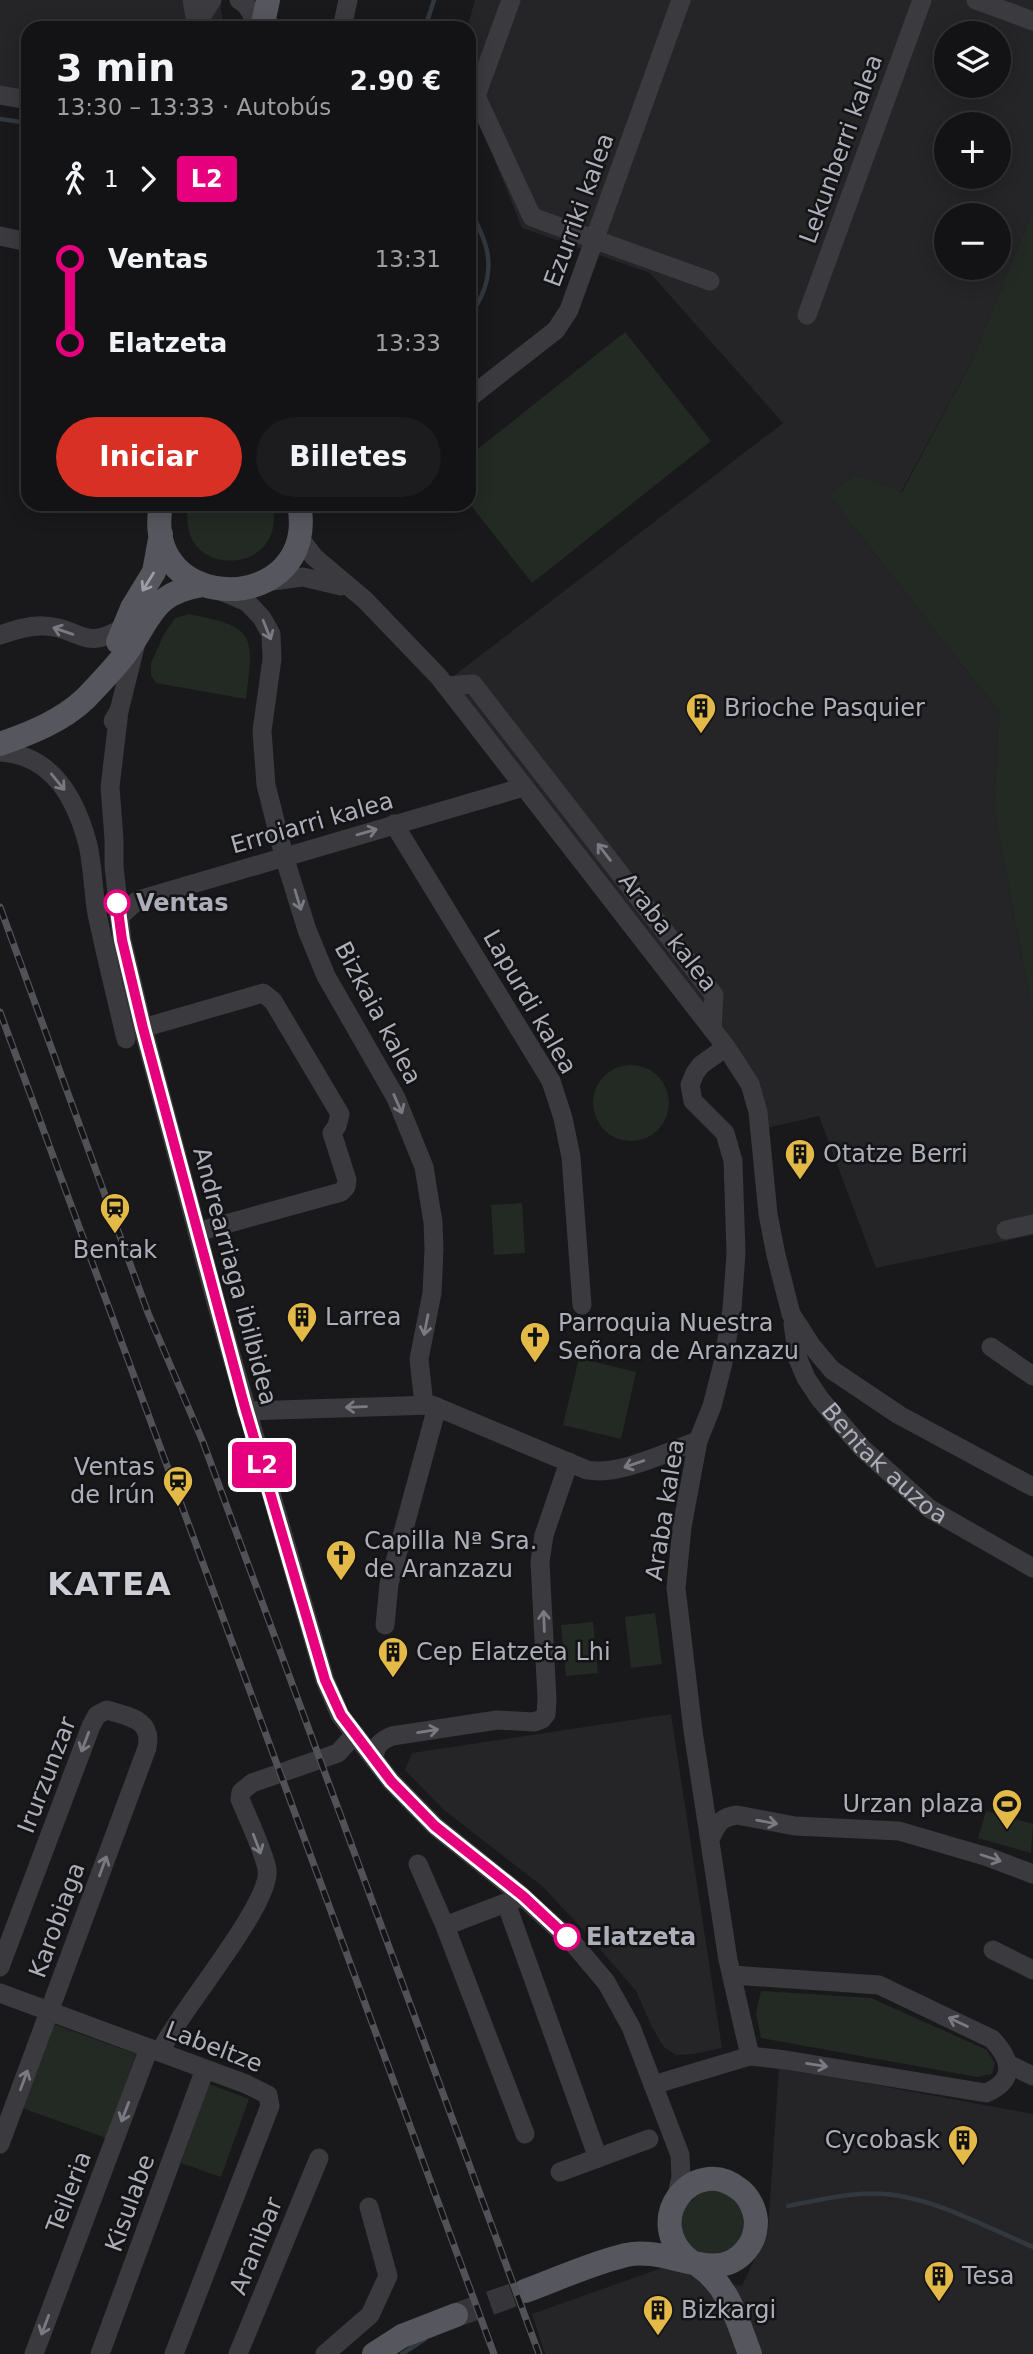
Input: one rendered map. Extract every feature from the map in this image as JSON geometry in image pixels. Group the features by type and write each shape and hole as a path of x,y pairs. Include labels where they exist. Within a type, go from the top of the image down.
{"main road":[{"path":"160,511 161,534 171,559 180,570 210,587"},
{"path":"131,631 163,600 184,588 240,590 273,576 290,559 299,537 302,511"},
{"path":"0,744 34,732 75,707 119,662 154,572 161,534"},
{"path":"526,2291 627,2255 660,2255 717,2267 735,2261 750,2246 755,2234 754,2210 741,2190 719,2180 695,2183 673,2204 651,2234 627,2255"},
{"path":"673,2204 670,2233 681,2254 720,2285 734,2311 750,2354"},
{"path":"734,2311 734,2283 742,2255"},
{"path":"374,2354 402,2336 456,2315"}],"street":[{"path":"192,0 195,21"},
{"path":"200,21 212,0"},
{"path":"239,0 260,15"},
{"path":"344,21 348,0"},
{"path":"511,0 476,96 532,217 710,281"},
{"name":"Ezurriki kalea","path":"476,393 556,330 569,310 681,0"},
{"name":"Lekunberri kalea","path":"807,315 922,0"},
{"path":"976,0 1033,21"},
{"path":"0,95 21,99"},
{"path":"0,236 21,240"},
{"name":"Araba kalea","path":"299,537 314,557 403,637 446,686 726,1047 701,1065 690,1084 693,1101 725,1133 733,1161 736,1253 732,1309 723,1363 712,1406 698,1441 682,1527 676,1588 693,1731 732,1975 750,2056"},
{"path":"263,582 303,578 352,589"},
{"name":"Bizkaia kalea","path":"210,587 247,602 262,618 271,635 272,659 262,731 266,785 284,856 307,930 326,976 396,1098 424,1167 433,1222 434,1249 432,1293 419,1359 430,1406 389,1584 385,1625"},
{"path":"0,635 45,625 86,639 98,639 131,631 119,711 113,720 106,751 101,799 101,844 104,891 116,960 134,1033"},
{"path":"446,686 473,684 664,930 714,995 712,1029"},
{"name":"Andrearriaga ibilbidea","path":"119,711 110,788 114,866 134,1033 197,1232 325,1680 341,1715 391,1781 514,1900 573,1943 606,1982 631,2027 680,2155 681,2177 673,2204"},
{"path":"0,752 22,754 41,764 59,782 77,813 88,847 96,911 134,1033"},
{"name":"Erroiarri kalea","path":"119,917 138,900 524,787"},
{"name":"Lapurdi kalea","path":"394,824 551,1082 563,1118 571,1157 582,1305"},
{"path":"134,1033 263,993 273,1001 340,1114 332,1133 347,1180 346,1187 341,1192 197,1232"},
{"name":"Bentak auzoa","path":"726,1047 750,1084 758,1112 768,1214 791,1314 798,1359 806,1378 820,1399 863,1449 930,1509 1033,1568"},
{"path":"1006,1230 1033,1224"},
{"name":"Bentak auzoa","path":"791,1314 811,1345 832,1370 899,1415 1033,1487"},
{"path":"991,1347 1033,1376"},
{"path":"246,1411 430,1406 587,1469 609,1471 698,1441"},
{"path":"374,1759 375,1751 382,1740 392,1736 497,1720 534,1721 542,1719 546,1714 540,1562 544,1535 569,1462"},
{"name":"Irurzunzar","path":"0,1967 91,1726 97,1715 107,1710 133,1718"},
{"name":"Karobiaga","path":"0,2144 147,1748 149,1737 146,1727 133,1718"},
{"name":"Teileria","path":"34,2354 154,2050 232,1944 266,1884 267,1869 240,1799 241,1792 252,1783 338,1753 355,1734"},
{"path":"702,1780 720,1801 737,1815"},
{"path":"711,1837 718,1823 729,1816 737,1815 795,1826 899,1831 988,1857 1033,1874"},
{"path":"418,1864 445,1926 525,2134"},
{"path":"445,1926 514,1900 597,2158"},
{"path":"993,1950 1033,1970"},
{"path":"653,2085 750,2056 986,2093 1000,2087 1007,2074 1008,2064 1004,2052 992,2039 879,1985 732,1975"},
{"name":"Labeltze","path":"0,1993 259,2089 268,2095 270,2106 174,2354"},
{"path":"1008,2064 1033,2076"},
{"name":"Kisulabe","path":"100,2354 205,2069"},
{"path":"560,2172 649,2139"},
{"path":"680,2155 698,2170 719,2180"},
{"name":"Aranibar","path":"238,2354 319,2158"},
{"path":"325,2354 370,2315 388,2276 369,2207"}],"shaded area":[{"path":"0,0 220,0 223,21 21,21 21,104 0,100"},
{"path":"475,0 1033,0 1033,209 1011,264 1011,203 934,203 934,280 1004,280 971,363 901,492 854,474 829,495 999,712 994,809 1033,1015 1033,1235 876,1268 819,1116 753,1131 743,1083 451,678 783,423 650,273 522,228 476,114 476,21 469,21"},
{"path":"1033,209 1033,1015 994,809 999,712 829,495 854,474 902,492 971,363 1004,280 1011,280 1011,264"},
{"path":"625,332 711,441 532,583 475,511 476,450"},
{"path":"189,511 272,511 273,528 264,546 249,557 231,561 213,557 197,547 188,529"},
{"path":"189,614 227,624 239,629 246,637 250,660 246,699 156,683 151,675 151,663 164,634 175,618"},
{"path":"631,1065 645,1068 658,1076 666,1089 669,1103 666,1117 658,1130 645,1138 631,1141 617,1138 604,1130 596,1117 593,1103 596,1089 604,1076 617,1068"},
{"path":"522,1203 525,1253 494,1255 491,1205"},
{"path":"579,1358 636,1372 621,1439 563,1425"},
{"path":"655,1613 662,1664 631,1668 625,1617"},
{"path":"593,1622 598,1673 566,1676 561,1625"},
{"path":"671,1714 722,2048 676,2055 664,2047 636,1991 542,1886 444,1810 405,1770 412,1753"},
{"name":"Urzan plaza","path":"986,1811 1033,1824 1031,1853 978,1838"},
{"path":"761,1991 871,1998 987,2050 995,2063 992,2074 977,2077 761,2038 756,2013"},
{"path":"53,2024 136,2054 106,2138 22,2108"},
{"path":"779,2067 1033,2114 1033,2354 545,2354 532,2314 670,2265 702,2279 742,2286 768,2230"},
{"path":"209,2084 249,2099 221,2177 181,2163"},
{"path":"705,2189 727,2191 743,2209 743,2234 740,2242 728,2253 712,2256 696,2251 689,2247 679,2231 680,2211"}],"waterway":[{"path":"427,21 434,0"},
{"path":"0,119 21,122"},
{"path":"476,222 484,241 488,262 486,284 476,306"},
{"path":"788,2206 861,2194 903,2196 941,2207 1033,2247"},
{"path":"402,2354 425,2339"}],"tunnel":[{"path":"456,2315 525,2291"}],"railway":[{"path":"0,907 148,1313 203,1442 539,2354"},
{"path":"0,1012 494,2354"}],"bus line":[{"name":"L2","path":"117,903 122,940 143,1028 244,1404 325,1680 341,1715 391,1781 435,1826 523,1896 567,1937"}],"place":[{"name":"Brioche Pasquier","path":"701,735"},
{"name":"Ventas","path":"117,903"},
{"name":"Otatze Berri","path":"800,1181"},
{"name":"Bentak","path":"115,1235"},
{"name":"Larrea","path":"302,1344"},
{"name":"Parroquia Nuestra Señora de Aranzazu","path":"535,1364"},
{"name":"Ventas de Irún","path":"178,1508"},
{"name":"Capilla Nª Sra. de Aranzazu","path":"341,1582"},
{"name":"Cep Elatzeta Lhi","path":"393,1679"},
{"name":"Urzan plaza","path":"1007,1831"},
{"name":"Elatzeta","path":"567,1937"},
{"name":"Cycobask","path":"963,2167"},
{"name":"Tesa","path":"939,2303"},
{"name":"Bizkargi","path":"658,2337"}],"district":[{"name":"KATEA","path":"110,1584"}]}
